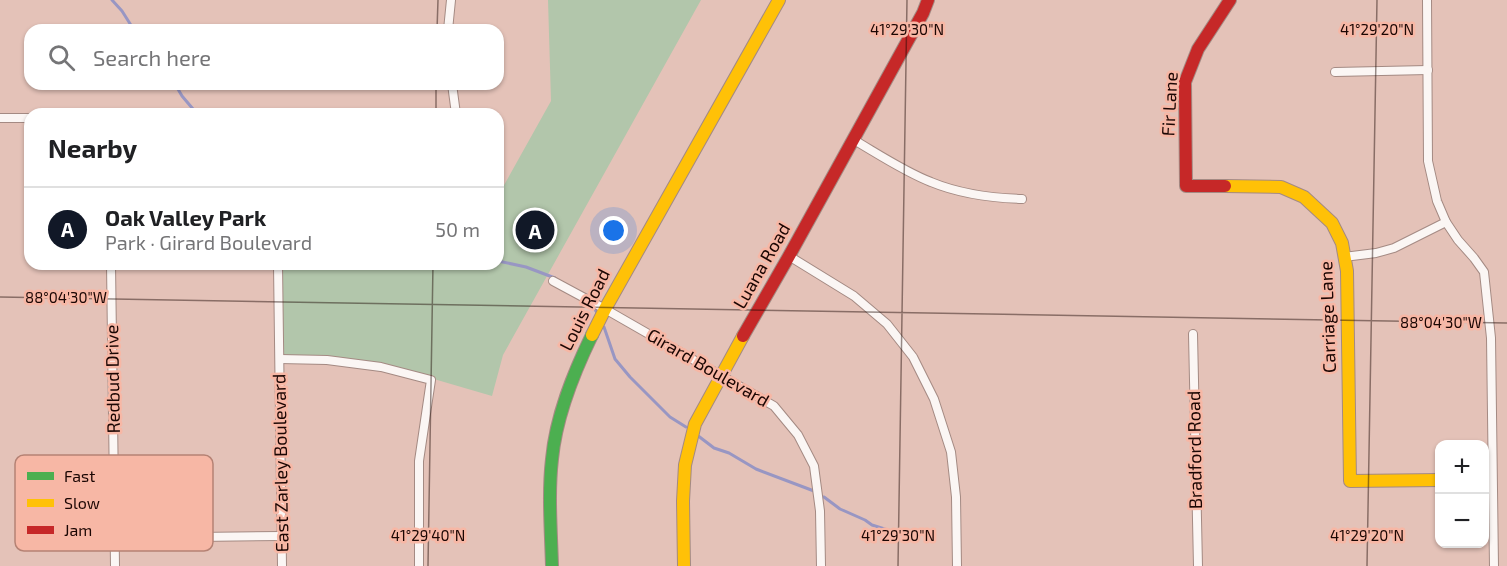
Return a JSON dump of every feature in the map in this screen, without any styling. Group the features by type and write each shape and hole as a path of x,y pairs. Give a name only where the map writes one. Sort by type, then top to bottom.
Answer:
{"street":[{"path":"449,24 452,0"},
{"name":"Louis Road","path":"552,566 551,484 554,443 564,399 579,360 605,309 779,0"},
{"name":"Luana Road","path":"684,566 685,465 695,424 854,140 928,0"},
{"name":"Fir Lane","path":"1186,186 1185,82 1196,51 1230,0"},
{"path":"1427,0 1428,161 1437,201 1446,222 1484,272 1491,338 1489,479 1494,566"},
{"path":"1335,72 1428,70"},
{"path":"453,90 455,108"},
{"path":"0,118 24,118"},
{"path":"854,140 931,182 992,198 1022,199"},
{"name":"Carriage Lane","path":"1186,186 1281,187 1304,196 1332,223 1342,243 1347,271 1350,481 1435,480"},
{"path":"1344,257 1394,248 1446,222"},
{"path":"789,256 854,296 887,324 913,357 934,399 951,452 956,497 957,566"},
{"name":"Redbud Drive","path":"111,270 114,455"},
{"name":"East Zarley Boulevard","path":"278,270 282,566"},
{"name":"Girard Boulevard","path":"553,281 774,406 798,435 814,466 820,511 820,566"},
{"name":"Bradford Road","path":"1193,334 1198,566"},
{"path":"280,359 327,360 371,366 431,380 419,461 419,566"},
{"path":"213,537 282,536"},
{"name":"Redbud Drive","path":"115,566 116,551"}],"green space":[{"path":"548,0 701,0 503,355 492,396 379,363 332,356 283,356 282,270 504,270 504,185 551,101"}],"waterway":[{"path":"112,0 130,24"},
{"path":"178,90 192,108"},
{"path":"504,262 526,267 555,278"},
{"path":"593,307 599,315"},
{"path":"604,327 615,359 670,417 686,427"},
{"path":"697,435 714,448 729,453 756,469 814,491"},
{"path":"820,497 824,497 840,509 872,525 913,538"}],"traffic: fast":[{"path":"552,566 550,485 554,443 566,396 592,335"}],"traffic: slow":[{"path":"592,335 779,0"},
{"path":"1225,186 1281,187 1304,197 1332,223 1342,243 1347,271 1350,481 1435,480"},
{"path":"684,566 685,465 695,424 743,336"}],"traffic: jam":[{"path":"743,336 923,13 928,0"},
{"path":"1225,186 1186,186 1185,82 1198,49 1230,0"}],"place":[{"name":"Oak Valley Park","path":"535,230"}]}
